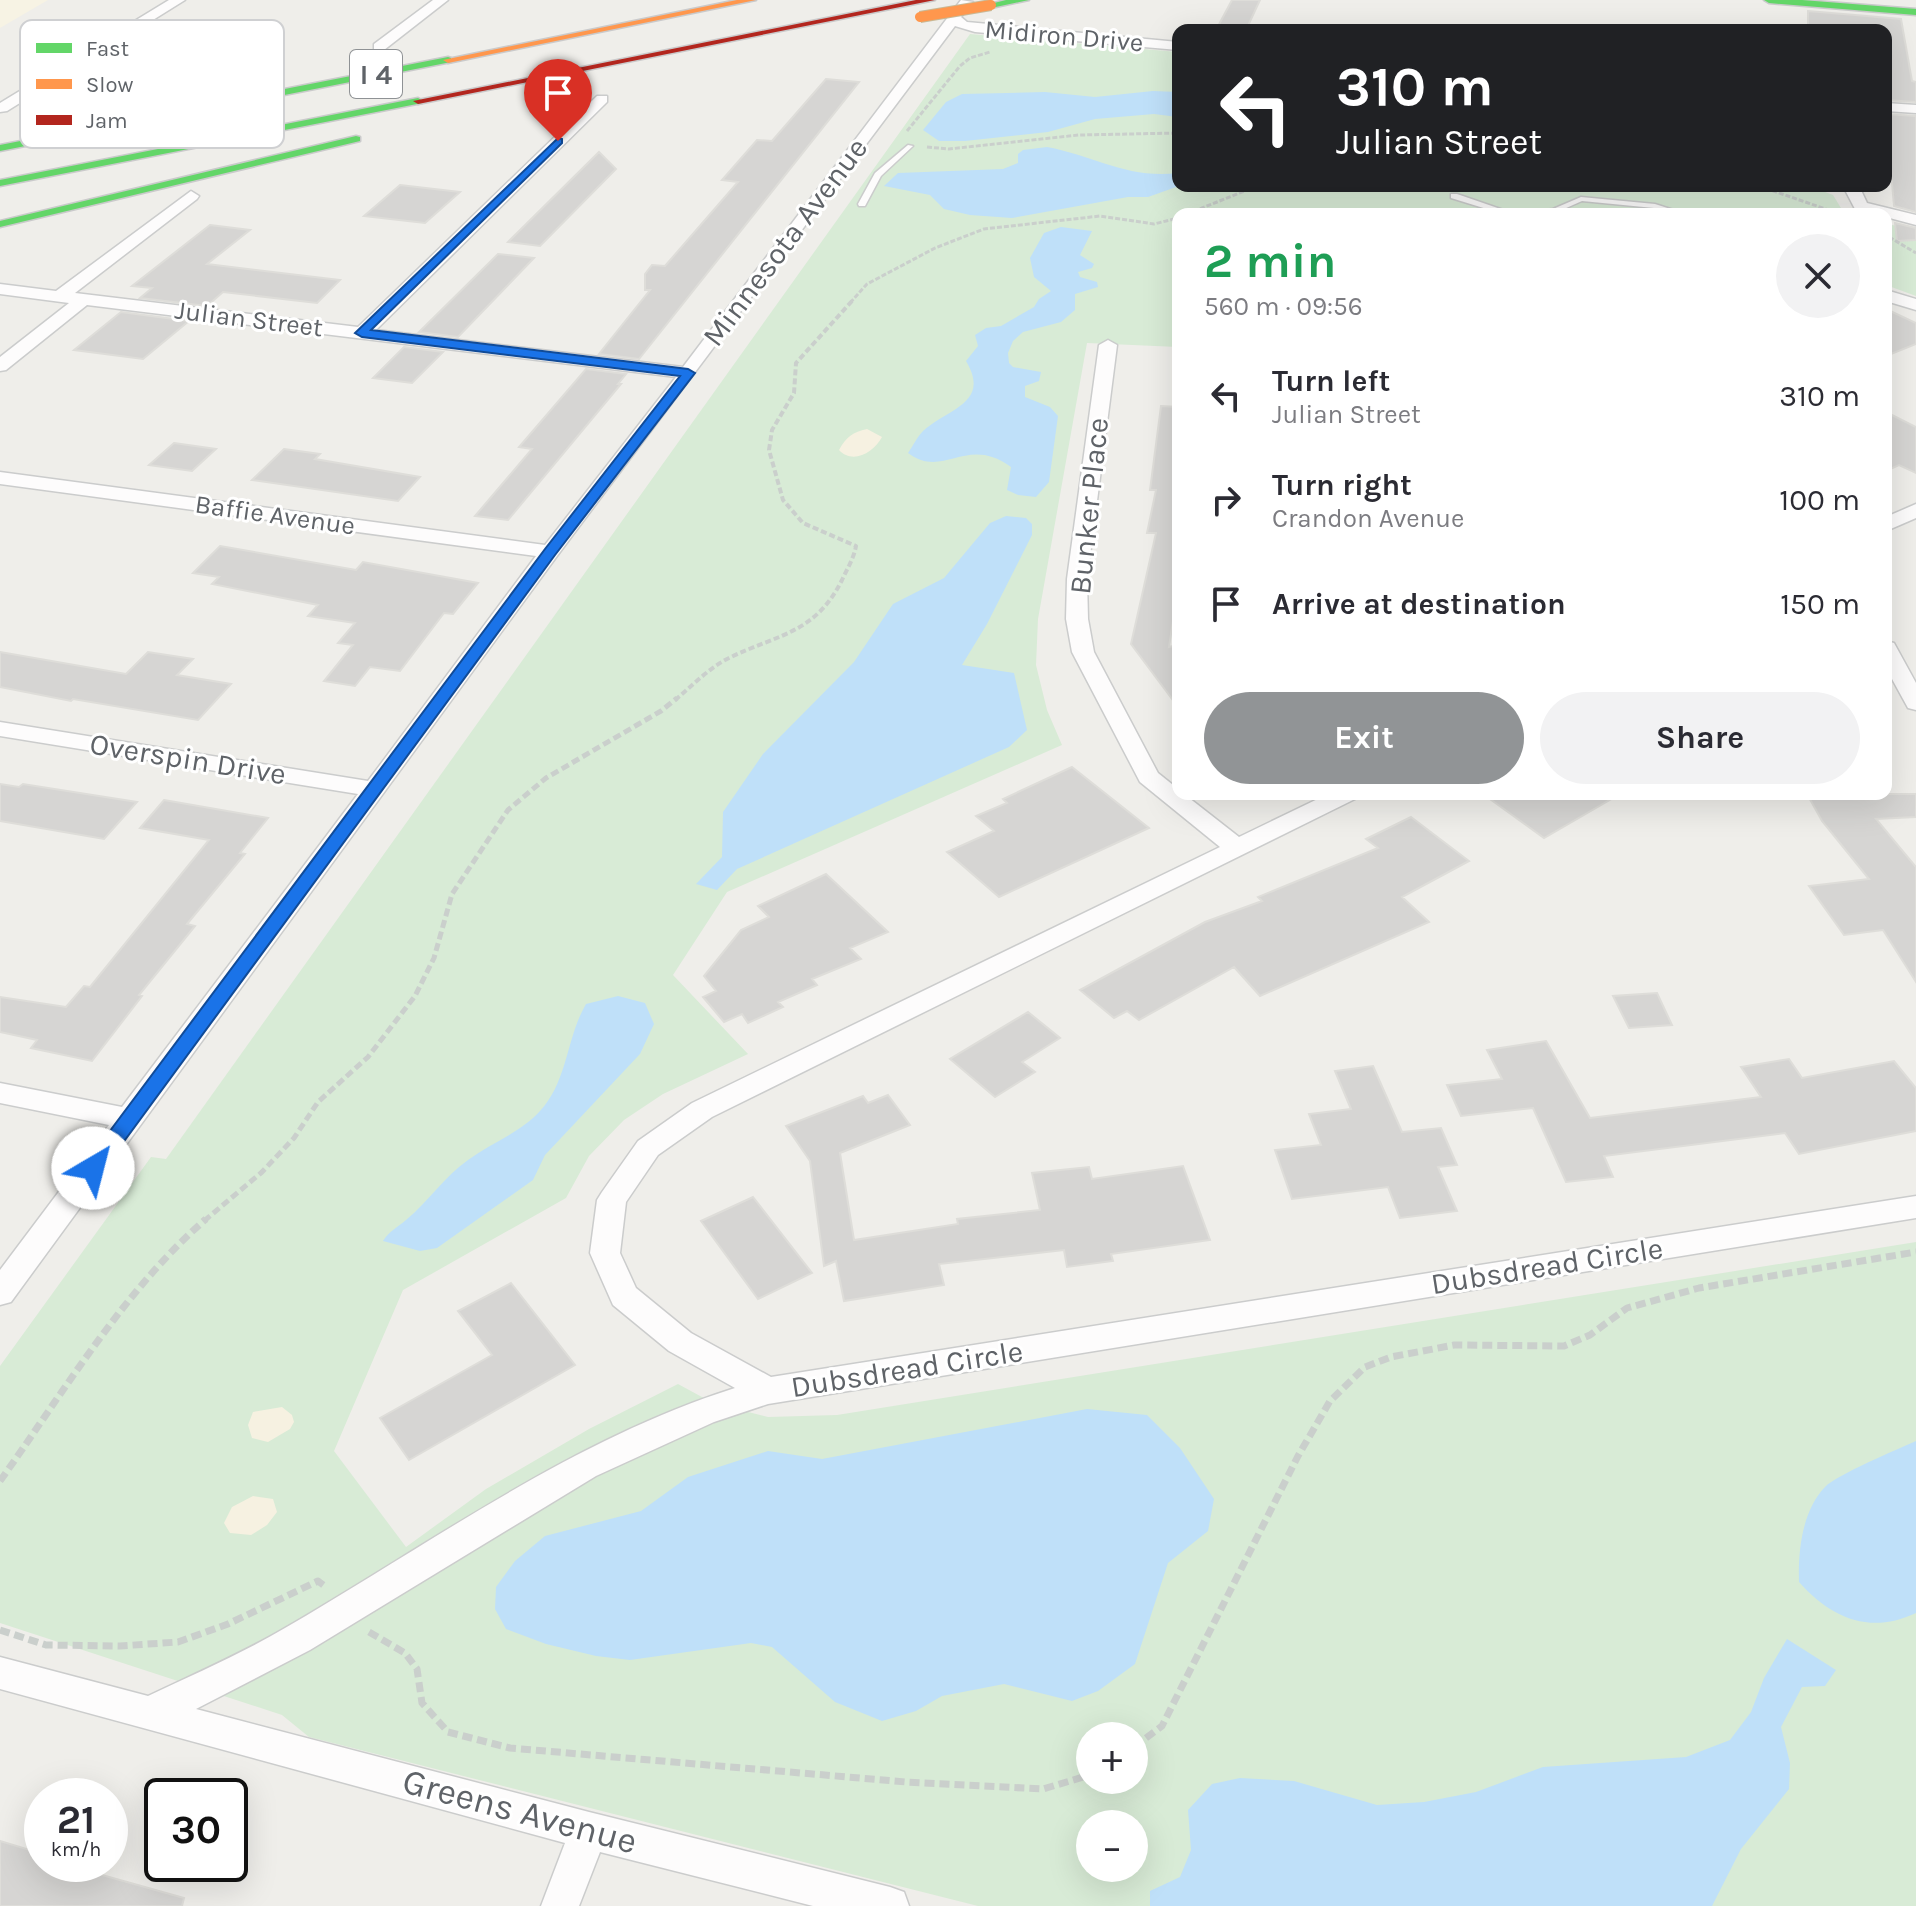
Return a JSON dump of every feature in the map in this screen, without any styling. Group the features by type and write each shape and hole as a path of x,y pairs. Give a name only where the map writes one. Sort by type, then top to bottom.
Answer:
{"main road":[{"path":"284,74 706,0"},
{"name":"I 4","path":"284,92 751,0"},
{"path":"284,112 852,0"},
{"path":"284,127 930,0"},
{"name":"I 4","path":"284,147 920,17 1024,0"},
{"path":"1769,0 1916,12"},
{"path":"0,224 351,141 393,125"},
{"name":"I 4","path":"0,148 20,144"},
{"path":"0,168 101,148"},
{"path":"0,183 178,148"},
{"name":"I 4","path":"0,205 280,148"}],"street":[{"path":"148,20 178,0"},
{"path":"379,47 441,0"},
{"name":"Minnesota Avenue","path":"0,1293 550,552 967,1"},
{"name":"Midiron Drive","path":"953,17 962,25 1172,45"},
{"path":"362,333 602,99"},
{"path":"1892,107 1916,109"},
{"path":"1854,192 1861,206 1869,208"},
{"path":"60,296 191,196"},
{"path":"1892,214 1916,220"},
{"name":"Julian Street","path":"0,289 688,373"},
{"path":"1892,297 1916,305"},
{"path":"0,366 84,299"},
{"name":"Bunker Place","path":"1108,345 1077,579 1077,619 1083,652 1148,777 1172,796"},
{"name":"Baffie Avenue","path":"0,478 550,552"},
{"path":"1892,522 1916,510"},
{"path":"1892,659 1916,703"},
{"name":"Overspin Drive","path":"0,729 375,789"},
{"name":"Bunker Place","path":"1177,800 1237,848"},
{"name":"Dubsdread Circle","path":"1335,800 702,1110 648,1148 612,1200 605,1253 624,1296 680,1342 768,1391 1916,1207"},
{"path":"0,1093 130,1119"},
{"path":"152,1712 296,1641 480,1525 612,1454 716,1405 768,1391"},
{"name":"Greens Avenue","path":"0,1673 589,1831 890,1906"},
{"path":"560,1906 589,1831"}],"lane":[{"path":"862,204 878,175 910,146"},
{"path":"1454,196 1492,208"},
{"path":"1562,208 1581,199 1662,208"}],"path":[{"path":"1003,52 970,58 960,66 913,121 904,137 910,146 949,149 1079,135 1172,133"},
{"path":"1202,208 1242,192"},
{"path":"1777,192 1823,208"},
{"path":"0,1481 138,1289 173,1248 262,1172 294,1138 318,1102 368,1057 415,996 434,958 452,894 508,810 546,778 661,711 726,659 789,635 812,622 835,594 856,546 803,523 783,500 769,450 772,430 794,393 796,363 867,284 935,248 984,229 1100,216 1154,224 1172,220"},
{"path":"1892,239 1916,253"},
{"path":"1148,1736 1162,1726 1298,1456 1330,1401 1365,1367 1391,1357 1454,1345 1564,1346 1590,1335 1627,1308 1699,1288 1916,1252"},
{"path":"0,1630 46,1645 120,1646 178,1642 228,1624 318,1581 370,1633 405,1653 417,1669 422,1703 448,1732 510,1748 890,1781 1043,1789 1076,1779"}],"shaded area":[{"path":"0,0 48,0 0,28"}],"green space":[{"path":"970,34 1172,51 1172,192 1825,192 1833,195 1841,208 1172,208 1172,347 1087,343 1038,619 1036,665 1047,710 1062,745 727,892 673,975 748,1054 663,1094 624,1120 589,1156 566,1198 403,1290 334,1451 406,1547 486,1489 589,1429 678,1384 713,1403 768,1417 837,1415 1916,1242 1916,1906 978,1906 309,1737 282,1715 0,1623 0,1366 151,1157 166,1159"},
{"path":"1892,225 1916,229 1916,296 1892,287"}],"sand":[{"path":"867,429 882,437 869,452 850,456 839,450 850,436"},
{"path":"282,1407 292,1415 294,1422 290,1429 268,1442 252,1438 248,1425 253,1412"},
{"path":"253,1496 273,1499 277,1512 267,1525 251,1535 230,1533 224,1523 232,1507"}],"water":[{"path":"1045,92 1095,97 1172,92 1172,116 1154,114 1095,119 1048,132 965,141 939,141 923,130 946,102 962,94"},
{"path":"1047,147 1127,170 1172,173 1172,188 1148,197 1128,197 1012,218 970,215 944,209 930,195 884,186 898,173 1003,169 1018,163 1018,154 1023,150"},
{"path":"1061,227 1092,231 1080,255 1094,264 1092,268 1078,272 1080,277 1097,282 1098,287 1075,294 1075,310 1061,322 1023,332 1013,341 1008,353 1009,363 1013,367 1041,372 1039,381 1025,386 1025,397 1050,407 1058,416 1049,482 1036,497 1018,495 1007,490 1011,467 995,458 968,455 933,462 908,453 923,431 970,396 972,375 966,361 978,346 975,335 986,328 1001,326 1034,307 1051,291 1034,277 1030,258 1044,233"},
{"path":"1006,516 1026,518 1032,524 1032,535 987,624 962,665 1014,673 1027,730 1009,747 737,869 717,890 696,884 722,857 723,812 763,754 854,662 893,604 944,578 990,523"},
{"path":"618,996 645,1003 654,1024 640,1054 545,1155 533,1180 437,1248 420,1251 383,1241 460,1166 524,1126 540,1111 562,1073 574,1031 586,1004"},
{"path":"1087,1409 1147,1415 1180,1448 1214,1499 1208,1531 1168,1563 1135,1664 1098,1691 1072,1701 1004,1684 942,1696 916,1711 882,1721 835,1702 772,1647 751,1643 630,1660 596,1656 546,1644 506,1629 495,1609 496,1587 515,1561 545,1536 641,1511 688,1477 768,1451 822,1459"},
{"path":"1916,1441 1916,1613 1883,1622 1852,1619 1824,1605 1799,1582 1799,1557 1806,1519 1817,1497 1831,1482"},
{"path":"1787,1639 1836,1670 1825,1686 1802,1687 1781,1727 1790,1763 1789,1789 1741,1849 1712,1906 1150,1906 1150,1891 1180,1877 1191,1850 1188,1810 1212,1784 1240,1778 1294,1781 1377,1805 1424,1802 1476,1792 1543,1767 1686,1757 1730,1740 1751,1712 1764,1678"}],"building":[{"path":"1232,0 1260,0 1249,24 1219,24"},
{"path":"1808,11 1901,19 1912,81 1916,82 1916,102 1892,100 1892,24 1808,24"},
{"path":"826,79 859,82 639,359 599,354 650,290 645,290 645,274 652,265 665,266 738,182 722,180 757,140 772,141"},
{"path":"1892,114 1916,116 1916,212 1894,206"},
{"path":"599,152 616,169 540,246 508,242"},
{"path":"400,185 460,192 425,223 364,216"},
{"path":"1895,223 1916,228 1916,240 1897,241"},
{"path":"210,225 250,230 207,264 340,280 317,303 223,292 207,306 140,298 152,288 132,286"},
{"path":"498,254 534,258 458,337 419,332"},
{"path":"121,312 189,321 143,359 74,350"},
{"path":"1892,312 1916,323 1916,344 1892,354"},
{"path":"404,347 443,352 412,383 373,378"},
{"path":"586,369 626,374 508,520 475,516 532,449 519,447"},
{"path":"1161,406 1172,407 1172,628 1169,647 1172,646 1172,699 1131,644 1156,533 1147,533 1156,490 1150,490"},
{"path":"1892,415 1916,427 1916,473 1899,465 1892,468"},
{"path":"174,443 216,449 192,471 149,465"},
{"path":"284,449 320,454 315,459 420,477 398,501 252,480"},
{"path":"220,546 356,570 363,562 478,583 453,614 444,613 400,671 370,667 355,686 324,681 353,645 338,643 355,623 308,616 318,605 212,584 219,577 193,573"},
{"path":"0,652 126,674 148,652 193,659 177,675 231,684 198,720 0,687"},
{"path":"1072,767 1149,828 999,897 947,852 994,831 976,816 1007,803 1003,799"},
{"path":"0,784 19,787 23,784 137,802 104,839 0,821"},
{"path":"1892,794 1916,794 1916,817 1876,819 1916,867 1916,982 1883,930 1844,935 1809,886 1869,879 1822,821 1810,800 1892,800"},
{"path":"164,800 268,818 240,853 245,854 187,924 195,926 139,995 142,996 92,1061 31,1048 37,1040 0,1032 0,997 66,1007 84,986 90,987 209,840 140,828"},
{"path":"1491,800 1610,800 1544,838"},
{"path":"1411,817 1469,861 1402,897 1429,922 1260,996 1234,967 1139,1020 1127,1011 1114,1018 1080,990 1205,922 1262,901 1258,897 1378,848 1366,839"},
{"path":"826,874 888,932 850,948 861,959 812,979 817,985 778,1002 783,1007 748,1023 742,1014 724,1022 703,997 716,991 704,976 741,930 769,917 758,906"},
{"path":"1657,993 1672,1025 1629,1028 1613,996"},
{"path":"1028,1012 1060,1038 1022,1062 1035,1072 995,1097 950,1059"},
{"path":"1546,1041 1590,1118 1761,1097 1741,1067 1789,1059 1802,1078 1894,1061 1916,1088 1916,1131 1799,1154 1785,1133 1604,1156 1613,1177 1566,1182 1533,1108 1461,1116 1447,1085 1502,1079 1487,1050"},
{"path":"1373,1066 1402,1132 1441,1128 1457,1165 1438,1167 1457,1211 1400,1218 1388,1187 1292,1199 1275,1150 1321,1145 1309,1114 1351,1109 1335,1071"},
{"path":"888,1095 910,1125 840,1153 854,1240 958,1224 957,1219 1040,1210 1032,1173 1089,1167 1092,1179 1183,1166 1210,1240 1111,1254 1113,1261 1067,1267 1064,1250 939,1264 944,1285 844,1301 836,1261 824,1266 810,1161 786,1126 863,1096 868,1103"},
{"path":"753,1197 812,1273 758,1299 701,1221"},
{"path":"511,1283 575,1365 409,1460 380,1418 492,1355 458,1311"},
{"path":"0,1841 24,1848 24,1882 127,1882 184,1898 182,1906 0,1906"}],"traffic: fast":[{"path":"991,5 1024,0"},
{"path":"1769,0 1916,12"},
{"path":"284,92 448,60"},
{"path":"284,127 418,101"},
{"path":"0,224 356,139"},
{"path":"0,148 20,144"},
{"path":"0,183 178,148"}],"traffic: slow":[{"path":"448,60 751,0"},
{"path":"920,17 991,5"}],"traffic: jam":[{"path":"418,101 930,0"}],"route":[{"path":"93,1168 550,552 688,373 362,333 558,141"}]}
